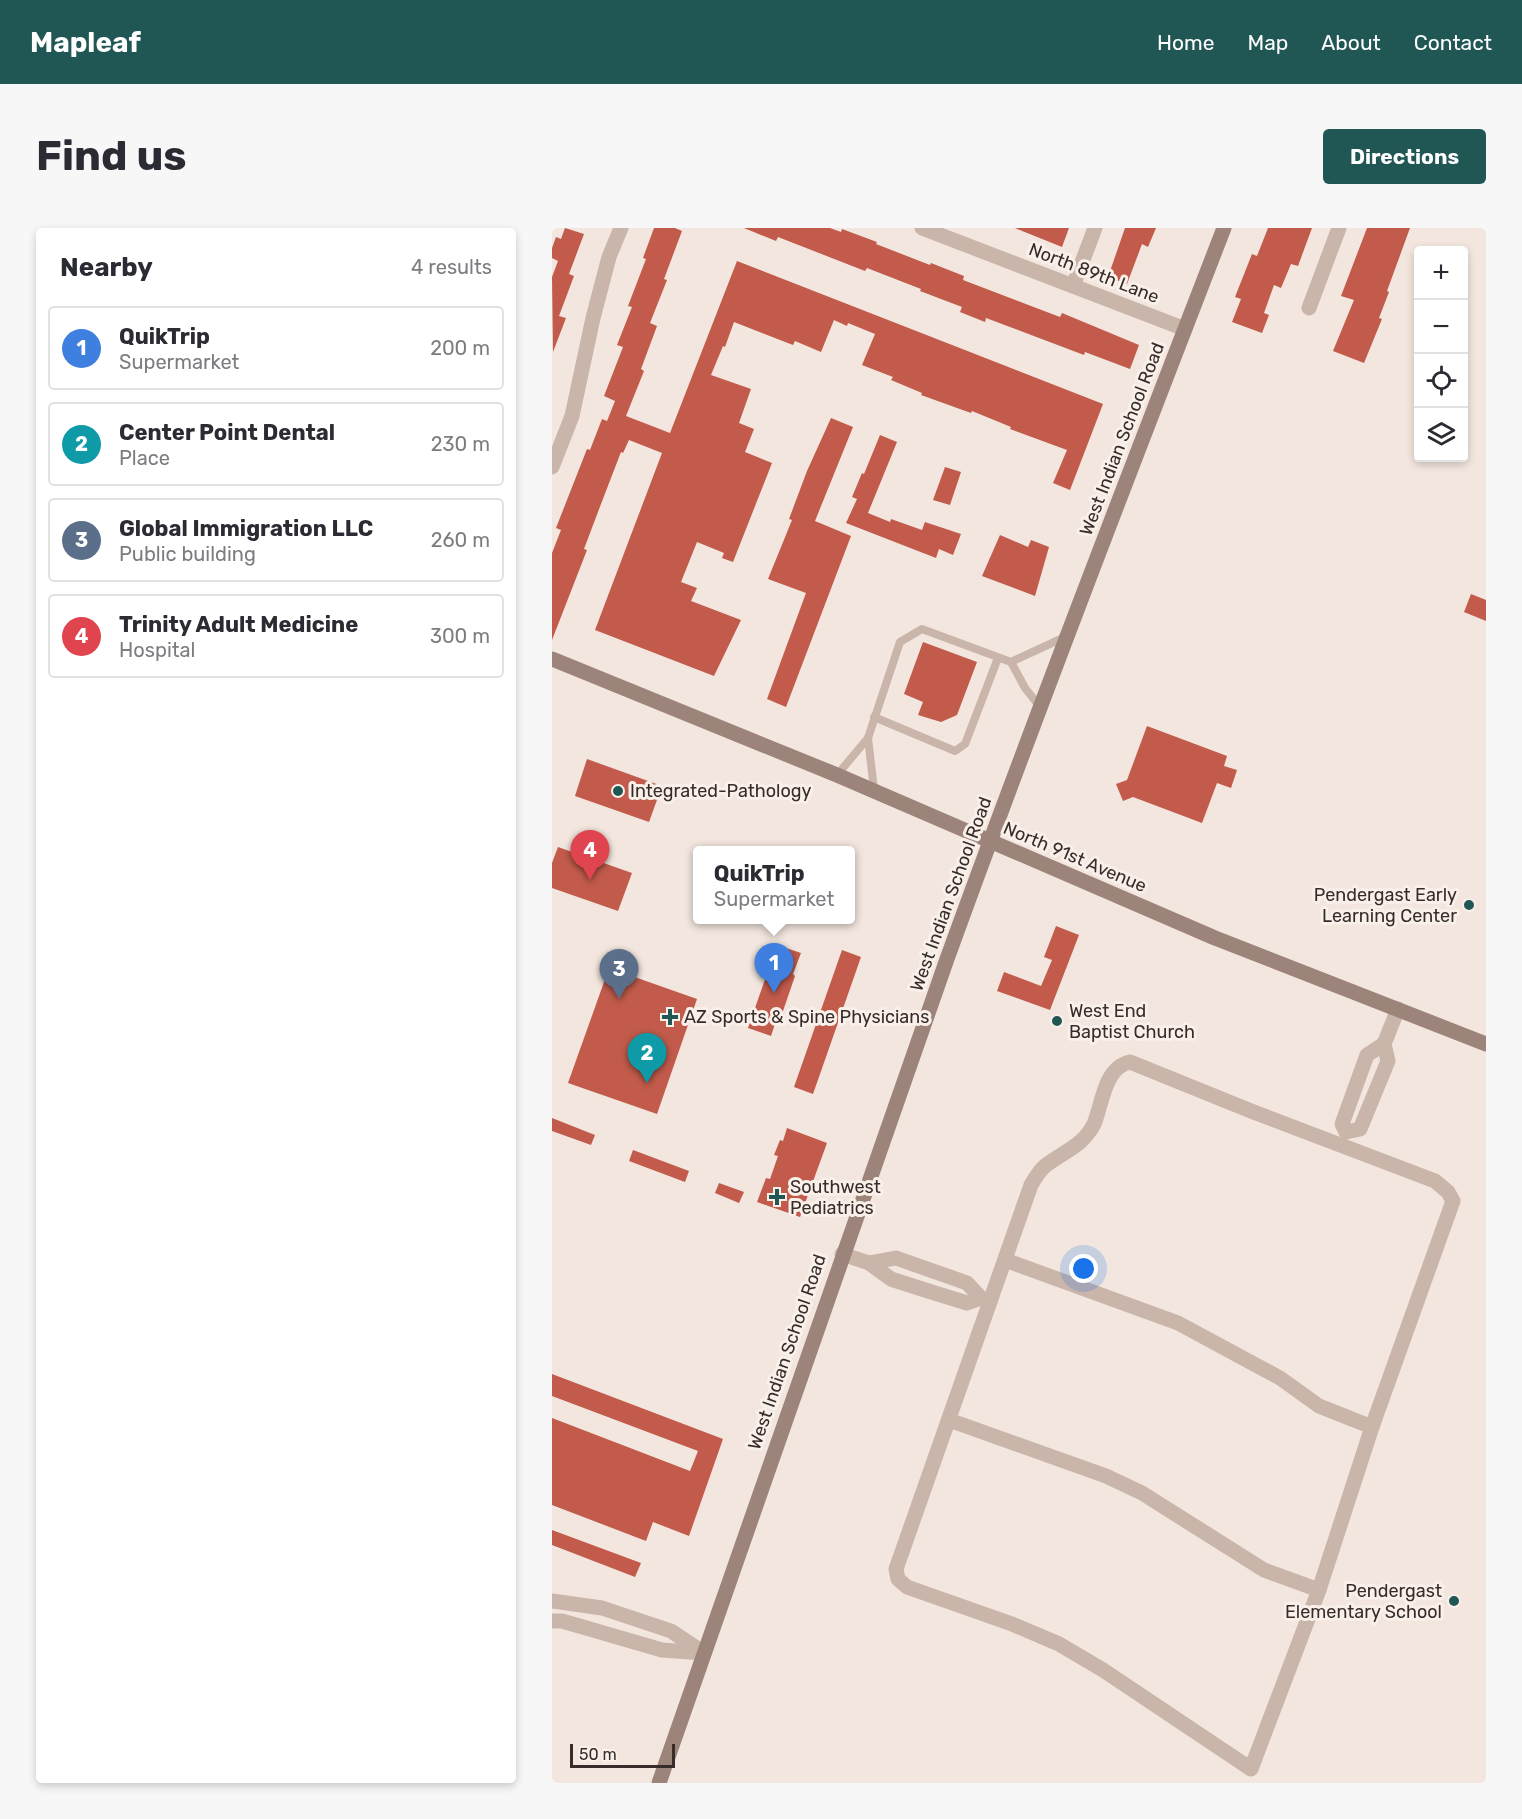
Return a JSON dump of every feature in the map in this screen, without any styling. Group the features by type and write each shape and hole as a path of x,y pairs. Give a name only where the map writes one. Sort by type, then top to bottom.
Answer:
{"main road":[{"name":"West Indian School Road","path":"658,1783 842,1254 991,842 1066,636 1224,228"},
{"name":"North 91st Avenue","path":"552,659 837,775 1215,938 1486,1044"}],"street":[{"path":"552,467 572,416 593,318 609,257 621,228"},
{"name":"North 89th Lane","path":"922,228 1185,329"},
{"path":"1073,286 1095,228"},
{"path":"1309,308 1339,228"},
{"path":"1343,1139 1360,1129 1388,1061 1384,1044 1398,1009"},
{"path":"1343,1139 1341,1124 1367,1055 1384,1044"},
{"path":"1130,1062 1343,1139 1435,1181 1448,1192 1453,1201 1372,1427 1319,1590 1251,1769 1103,1670 1059,1644 1012,1624 907,1587 898,1579 896,1569 949,1420 986,1299 1005,1260 1030,1185 1042,1168 1082,1143 1093,1125 1111,1076 1120,1065 1130,1062"},
{"path":"842,1254 869,1263 891,1279 925,1290 967,1303 986,1299"},
{"path":"869,1263 896,1258 967,1283 986,1299"},
{"path":"1005,1260 1178,1323 1280,1378 1319,1406 1372,1427"},
{"path":"925,1290 930,1270"},
{"path":"949,1420 1106,1476 1142,1493 1264,1570 1319,1590"},
{"path":"552,1601 602,1608 671,1630 704,1653"},
{"path":"552,1621 581,1626 662,1650 704,1653"}],"lane":[{"path":"875,792 868,738 900,642 922,629 1011,662 1066,636"},
{"path":"874,717 955,751 965,744 998,658"},
{"path":"1011,662 1025,688 1041,708"},
{"path":"837,775 868,738"}],"building":[{"path":"565,228 584,234 569,274 574,276 559,316 566,318 553,352 552,277 558,261 552,258 552,248 556,237 561,239"},
{"path":"654,228 675,228 682,231 664,279 667,280 650,323 657,326 641,369 644,371 626,416 670,433 737,261 1103,404 1070,490 1053,483 1067,450 1010,429 1011,427 972,411 971,413 921,395 922,393 891,380 893,377 862,365 875,334 834,320 821,352 795,341 793,345 734,322 711,375 751,389 739,423 754,429 745,452 772,463 733,562 722,558 724,553 697,542 681,582 697,588 691,601 741,620 714,676 595,630 662,453 629,440 623,453 621,452 584,549 587,550 552,640 552,553 561,530 556,528 587,449 590,450 602,419 607,421 615,401 604,396 623,347 617,345 632,307 628,306 646,259 643,258"},
{"path":"744,228 830,228 841,232 842,229 930,265 931,263 964,276 963,280 1060,317 1062,313 1139,345 1130,369 1085,352 1084,355 986,318 985,322 960,312 962,307 920,291 921,289 867,268 865,271 778,237 776,241"},
{"path":"1015,228 1069,228 1062,247"},
{"path":"1125,228 1156,228 1148,247 1142,244 1127,284 1108,277"},
{"path":"1268,228 1312,228 1298,266 1291,264 1281,288 1274,285 1264,313 1269,315 1262,333 1232,322 1241,299 1235,297 1252,254 1257,256"},
{"path":"1367,228 1410,228 1387,291 1389,292 1379,318 1382,319 1364,363 1333,351 1354,300 1341,296"},
{"path":"831,418 853,427 815,521 851,536 786,707 767,699 806,593 768,579 792,520 789,519 807,471"},
{"path":"880,435 897,442 868,513 890,522 891,519 922,530 925,522 961,534 953,555 939,549 936,558 846,523 857,499 852,497"},
{"path":"945,467 961,472 950,505 933,500"},
{"path":"1000,535 1028,547 1031,540 1049,547 1035,596 982,576"},
{"path":"1471,594 1486,600 1486,621 1464,612"},
{"path":"923,642 977,662 957,715 941,722 918,715 923,702 904,694"},
{"path":"1147,726 1227,756 1224,766 1237,770 1231,788 1217,783 1202,823 1133,797 1123,801 1116,784 1127,780"},
{"name":"Integrated-Pathology","path":"587,759 662,786 649,822 575,796"},
{"path":"558,847 632,873 618,911 552,888 552,863"},
{"path":"1056,926 1079,935 1050,1010 997,991 1004,972 1041,986 1052,960 1044,957"},
{"path":"777,945 801,953 783,1011 779,1012 771,1036 748,1028"},
{"path":"842,950 861,957 813,1094 794,1087"},
{"path":"609,968 697,999 657,1114 568,1083"},
{"path":"552,1118 595,1135 591,1145 552,1131"},
{"path":"787,1128 827,1143 800,1217 757,1202 766,1178 770,1179 778,1156 774,1155 780,1140 783,1141"},
{"path":"633,1150 689,1171 685,1182 629,1161"},
{"path":"719,1183 744,1192 739,1203 715,1193"},
{"path":"552,1374 723,1439 689,1536 653,1522 646,1541 552,1505 552,1418 690,1471 698,1451 552,1396"},
{"path":"552,1530 641,1563 635,1577 552,1545"}],"place":[{"name":"Integrated-Pathology","path":"618,791"},
{"name":"Trinity Adult Medicine","path":"590,880"},
{"name":"Pendergast Early Learning Center","path":"1469,905"},
{"name":"QuikTrip","path":"774,993"},
{"name":"Global Immigration LLC","path":"619,999"},
{"name":"AZ Sports & Spine Physicians","path":"670,1017"},
{"name":"West End Baptist Church","path":"1057,1021"},
{"name":"Center Point Dental","path":"647,1083"},
{"name":"Southwest Pediatrics","path":"777,1197"},
{"name":"Pendergast Elementary School","path":"1454,1601"}]}
